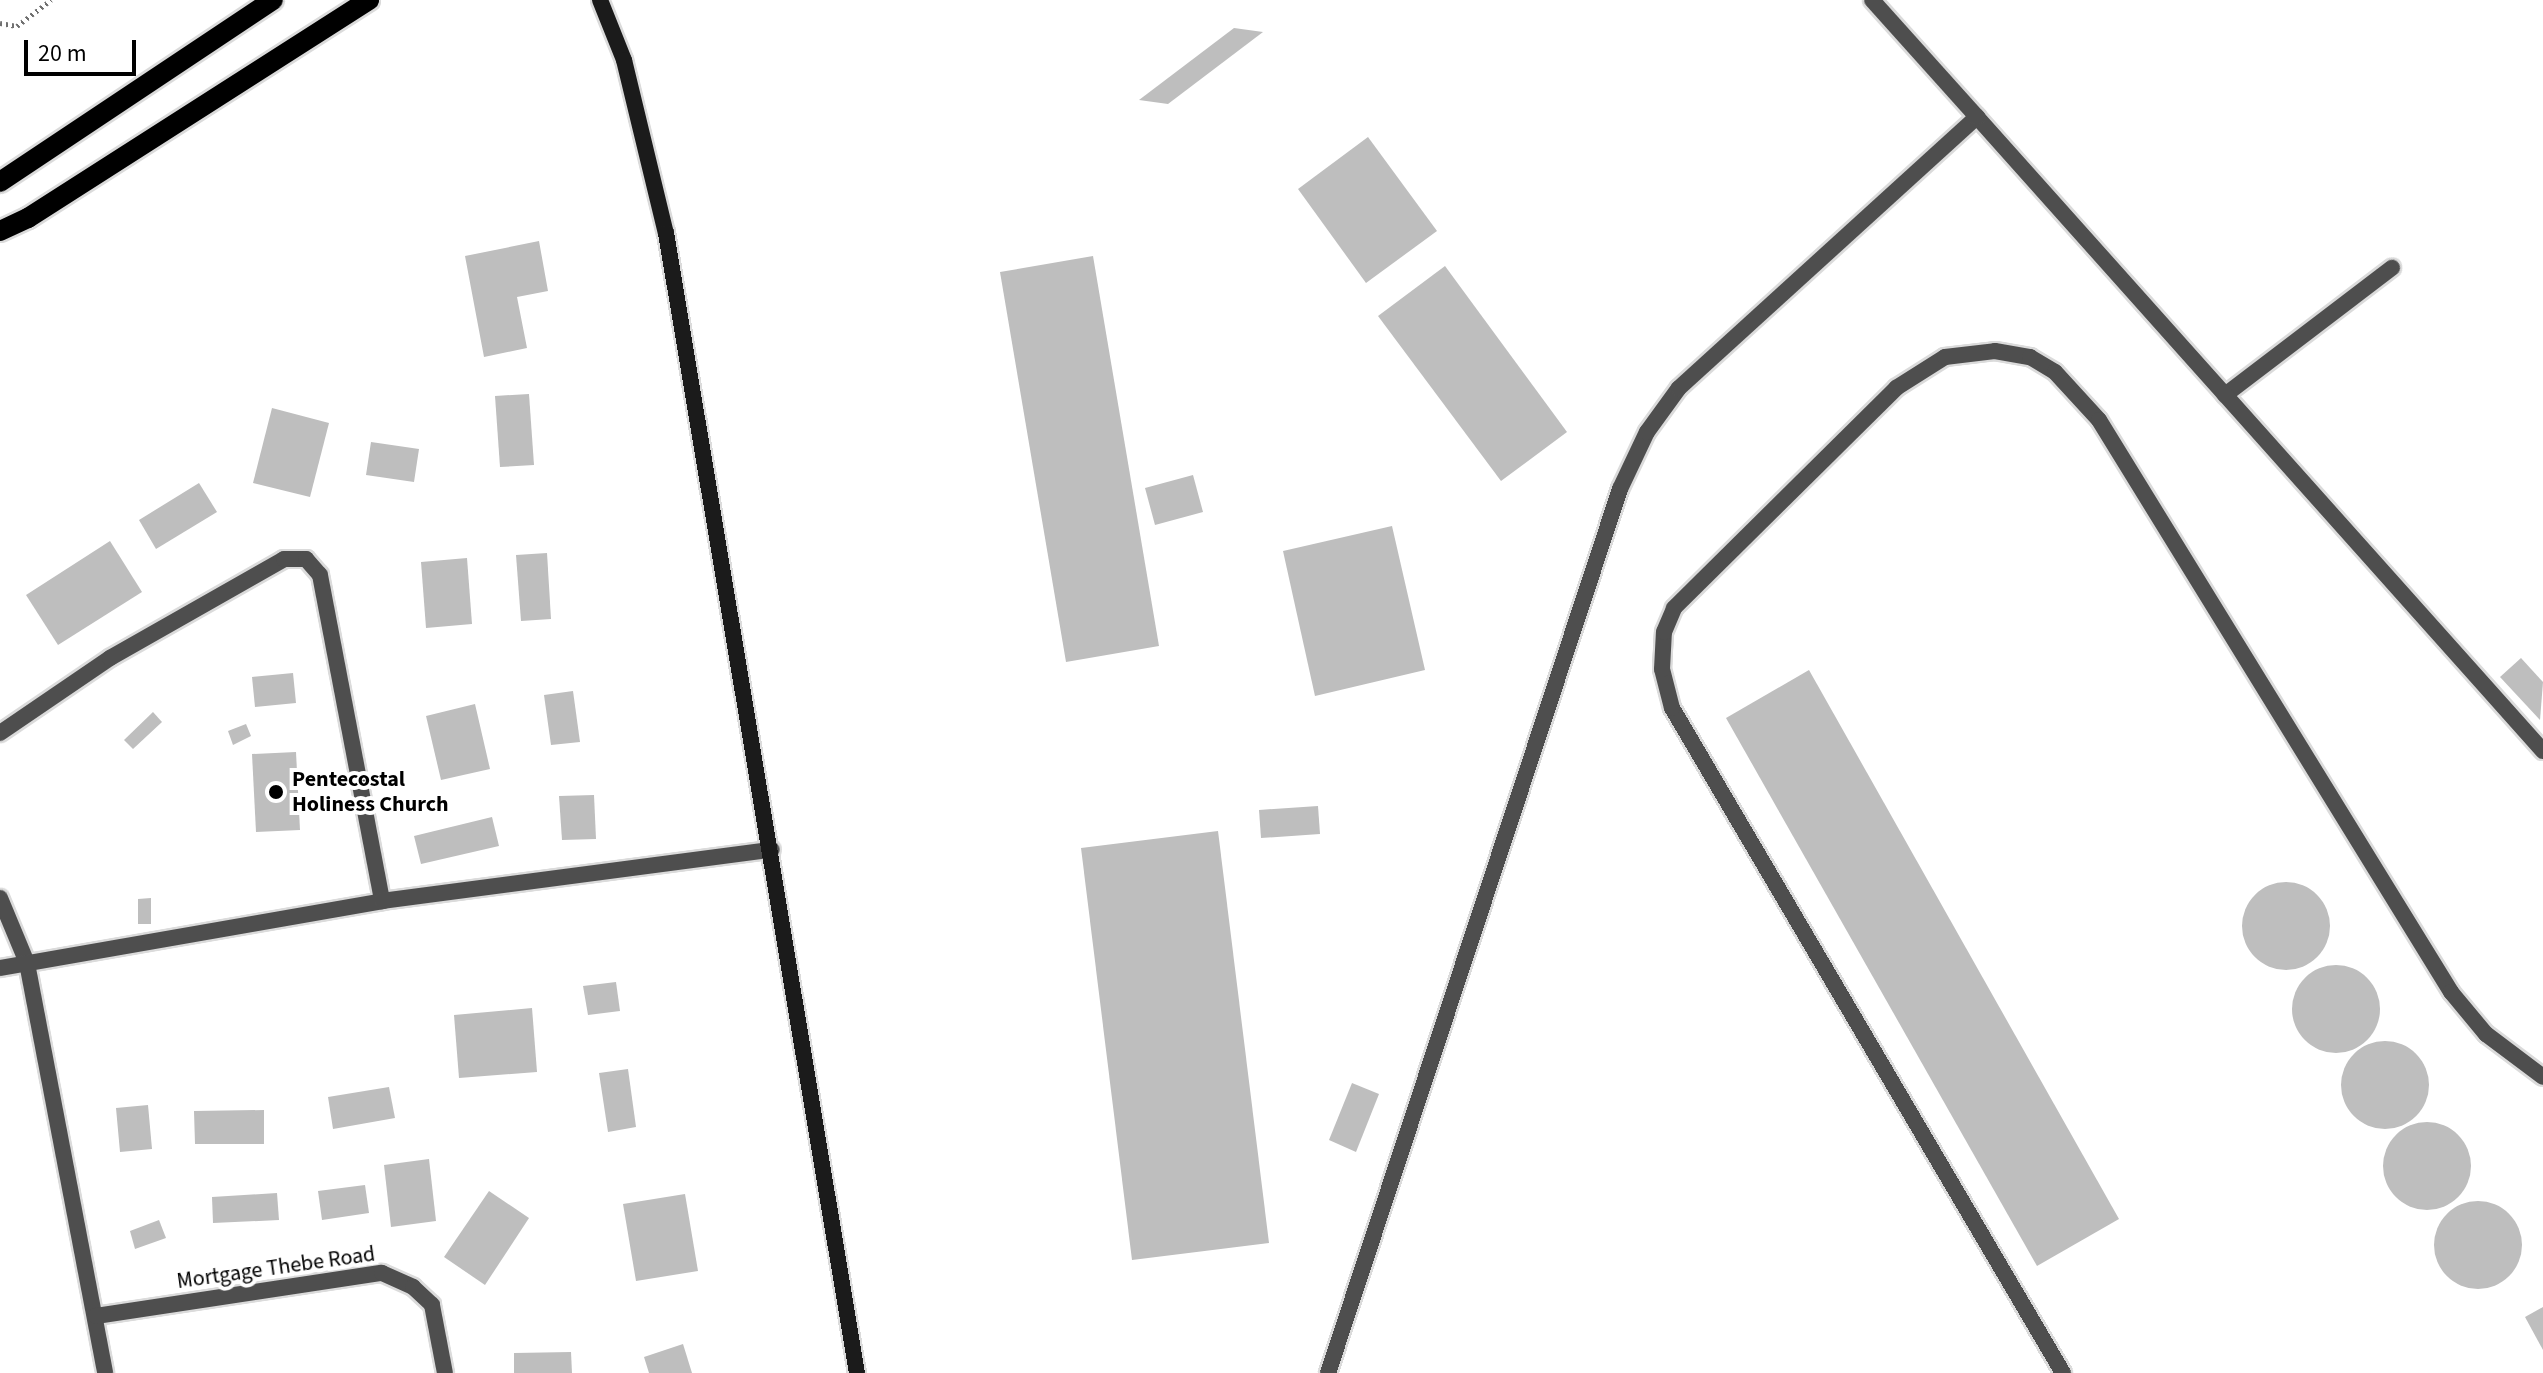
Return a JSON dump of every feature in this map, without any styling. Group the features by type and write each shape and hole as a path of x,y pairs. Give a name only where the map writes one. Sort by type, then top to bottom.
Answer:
{"main road":[{"path":"0,182 273,0"},
{"path":"0,231 28,218 369,0"}],"street":[{"path":"600,0 628,74 666,233 772,850 857,1373"},
{"path":"1872,0 2543,751"},
{"path":"1328,1373 1620,489 1647,432 1679,388 1977,117"},
{"path":"2225,395 2392,268"},
{"path":"2063,1373 1672,708 1662,669 1664,632 1674,608 1896,388 1945,357 1995,351 2030,357 2055,372 2099,420 2451,992 2486,1034 2543,1077"},
{"path":"0,733 110,658 284,559 306,559 320,575 382,901"},
{"path":"0,968 382,901 772,850"},
{"path":"0,898 27,963 105,1373"},
{"name":"Mortgage Thebe Road","path":"96,1316 382,1273 413,1287 432,1305 445,1373"}],"path":[{"path":"0,23 17,26 51,0"}],"building":[{"path":"1234,28 1263,32 1168,104 1139,100"},
{"path":"1368,137 1437,231 1366,283 1298,189"},
{"path":"539,241 548,291 517,297 527,348 484,357 465,256"},
{"path":"1093,256 1159,646 1066,662 1000,272"},
{"path":"1445,266 1567,432 1501,481 1378,316"},
{"path":"529,394 534,465 500,467 495,396"},
{"path":"272,408 329,423 310,497 253,483"},
{"path":"371,442 419,449 414,482 366,475"},
{"path":"1193,475 1203,512 1155,525 1145,488"},
{"path":"199,483 217,512 156,549 139,520"},
{"path":"1392,526 1425,670 1315,696 1283,551"},
{"path":"110,541 142,592 58,645 26,595"},
{"path":"547,553 551,619 521,621 516,555"},
{"path":"467,558 472,624 426,628 421,562"},
{"path":"2521,658 2543,682 2540,720 2500,677"},
{"path":"1809,670 2119,1219 2037,1266 1726,718"},
{"path":"293,673 296,703 255,707 252,677"},
{"path":"573,691 580,742 551,745 544,695"},
{"path":"475,704 490,769 441,780 426,716"},
{"path":"153,712 162,722 133,749 124,740"},
{"path":"246,724 251,736 233,745 228,731"},
{"name":"Pentecostal Holiness Church","path":"296,752 300,830 256,832 252,754"},
{"path":"594,795 596,839 562,840 559,796"},
{"path":"1318,806 1320,834 1261,838 1259,810"},
{"path":"492,817 499,846 421,864 414,836"},
{"path":"1218,831 1269,1243 1132,1260 1081,848"},
{"path":"2277,882 2295,882 2311,889 2323,901 2330,917 2330,935 2323,951 2311,963 2295,970 2277,970 2261,963 2249,951 2242,935 2242,917 2249,901 2261,889"},
{"path":"151,898 151,924 138,924 138,899"},
{"path":"2327,965 2345,965 2361,972 2373,984 2380,1000 2380,1018 2373,1034 2361,1046 2345,1053 2327,1053 2311,1046 2299,1034 2292,1018 2292,1000 2299,984 2311,972"},
{"path":"616,982 620,1011 588,1015 583,986"},
{"path":"532,1008 537,1072 459,1078 454,1015"},
{"path":"2376,1041 2394,1041 2410,1048 2422,1060 2429,1076 2429,1094 2422,1110 2410,1122 2394,1129 2376,1129 2360,1122 2348,1110 2341,1094 2341,1076 2348,1060 2360,1048"},
{"path":"628,1069 636,1127 608,1132 599,1073"},
{"path":"1352,1083 1379,1094 1356,1152 1329,1140"},
{"path":"389,1087 395,1118 333,1129 328,1097"},
{"path":"148,1105 152,1149 120,1152 116,1108"},
{"path":"264,1110 264,1144 195,1144 194,1111"},
{"path":"2418,1122 2436,1122 2452,1129 2464,1141 2471,1157 2471,1175 2464,1191 2452,1203 2436,1210 2418,1210 2402,1203 2390,1191 2383,1175 2383,1157 2390,1141 2402,1129"},
{"path":"429,1159 436,1221 391,1227 384,1165"},
{"path":"365,1185 369,1213 322,1220 318,1191"},
{"path":"489,1191 529,1218 485,1285 444,1257"},
{"path":"277,1193 279,1220 213,1223 212,1197"},
{"path":"685,1194 698,1271 636,1281 623,1204"},
{"path":"2478,1201 2503,1208 2515,1220 2522,1245 2515,1270 2503,1282 2478,1289 2453,1282 2441,1270 2434,1245 2441,1220 2453,1208"},
{"path":"159,1220 166,1238 135,1249 130,1231"},
{"path":"2543,1307 2543,1350 2525,1317"},
{"path":"683,1344 692,1373 649,1373 644,1357"},
{"path":"571,1352 572,1373 514,1373 514,1353"}],"place":[{"name":"Pentecostal Holiness Church","path":"276,792"}]}
